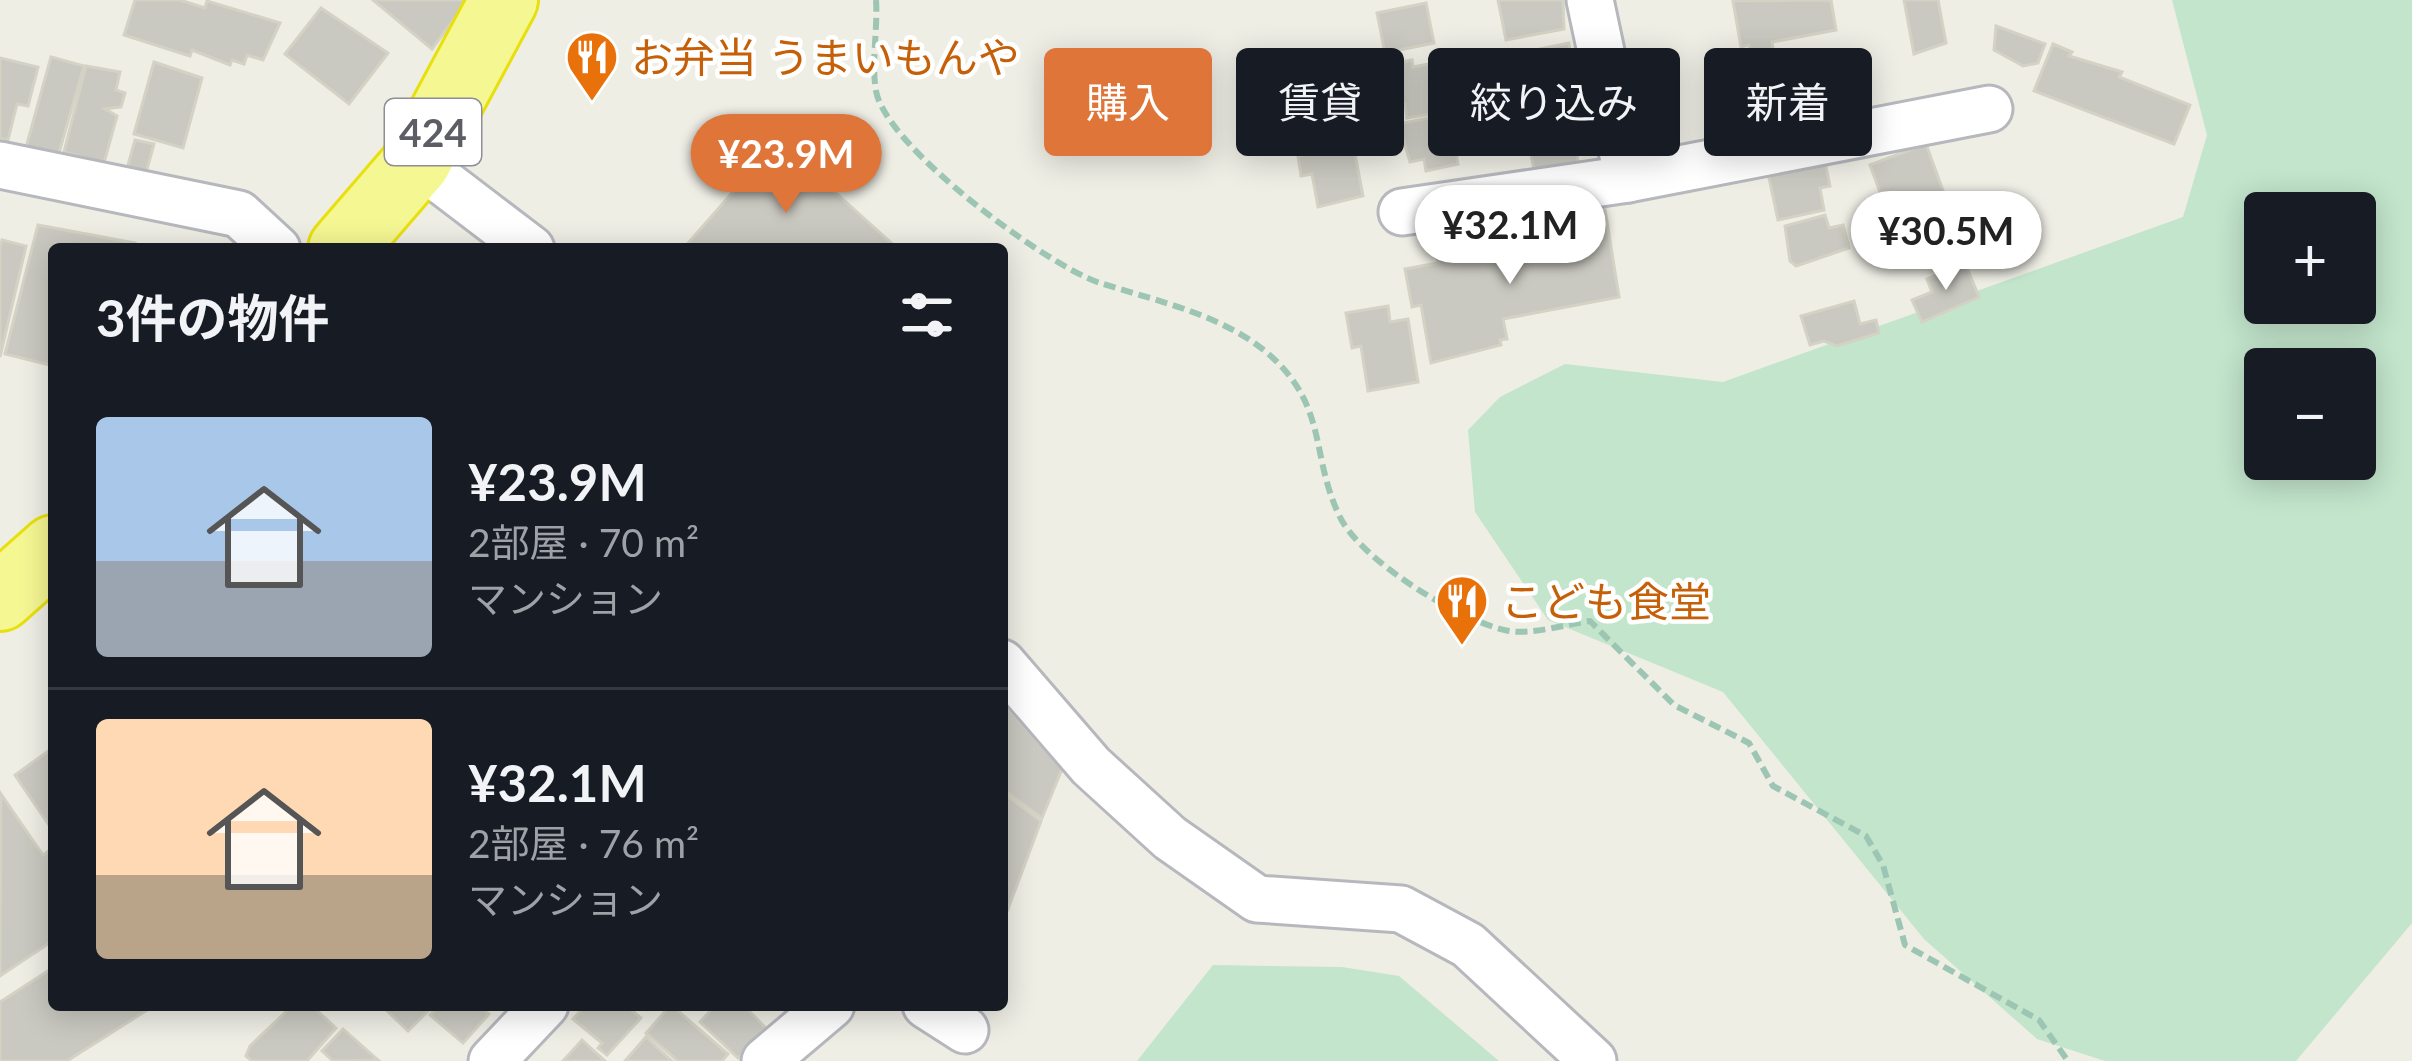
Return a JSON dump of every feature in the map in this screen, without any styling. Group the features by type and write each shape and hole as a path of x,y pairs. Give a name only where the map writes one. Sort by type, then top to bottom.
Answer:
{"highway":[{"name":"424","path":"347,243 417,162 504,0"},
{"path":"0,597 48,554"}],"street":[{"path":"1590,0 1628,179"},
{"path":"1402,212 1628,179 1989,109"},
{"path":"417,162 523,243"},
{"path":"0,165 239,214 270,243"},
{"path":"1008,670 1091,766 1170,838 1257,899 1401,909 1468,945 1593,1061"},
{"path":"492,1061 539,1011"},
{"path":"766,1061 824,1011"},
{"path":"935,1011 965,1030"}],"path":[{"path":"876,0 876,93 893,130 1010,233 1096,282 1172,300 1272,356 1312,404 1339,516 1365,553 1419,591 1510,632 1590,621 1674,705 1748,743 1774,786 1867,836 1883,865 1905,945 2039,1020 2068,1061"}],"green space":[{"path":"2172,0 2412,0 2412,923 2296,1061 2105,1061 2037,1039 1924,939 1723,692 1548,620 1475,512 1468,430 1500,397 1565,364 1723,382 2183,217 2207,135"},
{"path":"1213,965 1342,967 1399,976 1499,1061 1137,1061"}],"building":[{"path":"135,0 180,0 205,8 207,1 280,23 263,60 247,55 244,64 232,60 230,65 192,50 190,56 124,35"},
{"path":"373,0 468,0 432,49"},
{"path":"1498,0 1563,0 1564,29 1506,40"},
{"path":"1831,0 1836,30 1772,42 1773,48 1741,47 1733,1"},
{"path":"1904,0 1938,0 1946,43 1914,54"},
{"path":"1426,3 1434,43 1384,48 1377,13"},
{"path":"321,8 388,53 349,104 285,54"},
{"path":"1996,26 2045,44 2038,63 2023,66 1994,50"},
{"path":"2053,44 2072,52 2069,56 2122,72 2119,77 2190,105 2174,144 2034,91"},
{"path":"51,57 84,66 54,170 25,151"},
{"path":"0,58 38,67 28,106 17,104 8,140 0,138"},
{"path":"1412,60 1413,67 1428,64 1428,114 1407,118 1404,61"},
{"path":"154,62 202,78 183,148 134,134"},
{"path":"86,66 120,72 116,90 125,93 121,107 105,109 117,116 104,163 64,152"},
{"path":"1428,118 1428,156 1457,156 1458,164 1426,171 1424,159 1410,162 1404,123"},
{"path":"135,140 154,144 142,187 123,183"},
{"path":"1926,144 1949,207 1893,228 1870,165"},
{"path":"766,154 794,179 806,166 891,243 688,243"},
{"path":"1298,156 1355,156 1363,196 1318,207 1312,174 1301,176"},
{"path":"1531,156 1577,156 1578,165 1535,174"},
{"path":"1825,162 1830,186 1820,188 1824,210 1778,220 1768,173"},
{"path":"1605,209 1619,297 1503,319 1507,339 1500,340 1501,345 1431,363 1421,305 1412,307 1405,269 1467,251 1468,257 1582,234 1579,213"},
{"path":"1825,215 1829,228 1843,225 1849,248 1796,266 1790,261 1785,226"},
{"path":"1952,218 1966,258 1934,270 1925,246 1916,249 1910,233"},
{"path":"38,225 135,243 48,243 48,365 5,354"},
{"path":"2,240 26,246 0,357 0,248"},
{"path":"1965,263 1979,297 1922,322 1912,300 1932,292 1927,279"},
{"path":"1854,301 1860,324 1876,320 1879,333 1837,346 1824,341 1810,345 1801,316"},
{"path":"1388,306 1390,322 1408,319 1418,382 1368,391 1361,346 1352,348 1346,313"},
{"path":"1008,708 1062,769 1042,818 1008,793"},
{"path":"48,751 48,824 15,775"},
{"path":"1,794 43,855 48,851 48,944 0,976"},
{"path":"1008,796 1041,821 1008,909"},
{"path":"48,971 48,1011 146,1011 67,1061 0,1061 0,1002"},
{"path":"287,1011 318,1011 336,1028 307,1061 252,1061 246,1056 250,1046"},
{"path":"387,1011 428,1011 408,1031"},
{"path":"434,1011 489,1014 463,1043 430,1015"},
{"path":"580,1011 632,1011 641,1018 607,1055 598,1048 602,1043 573,1019"},
{"path":"666,1011 678,1011 728,1054 722,1061 678,1061 646,1033"},
{"path":"710,1011 749,1011 767,1029 738,1058 700,1022"},
{"path":"343,1029 378,1060 333,1061 322,1051"},
{"path":"646,1037 672,1061 625,1061"},
{"path":"582,1040 605,1061 563,1061"}],"place":[{"name":"お弁当 うまいもんや","path":"592,103"},
{"name":"こども食堂","path":"1462,647"}]}
